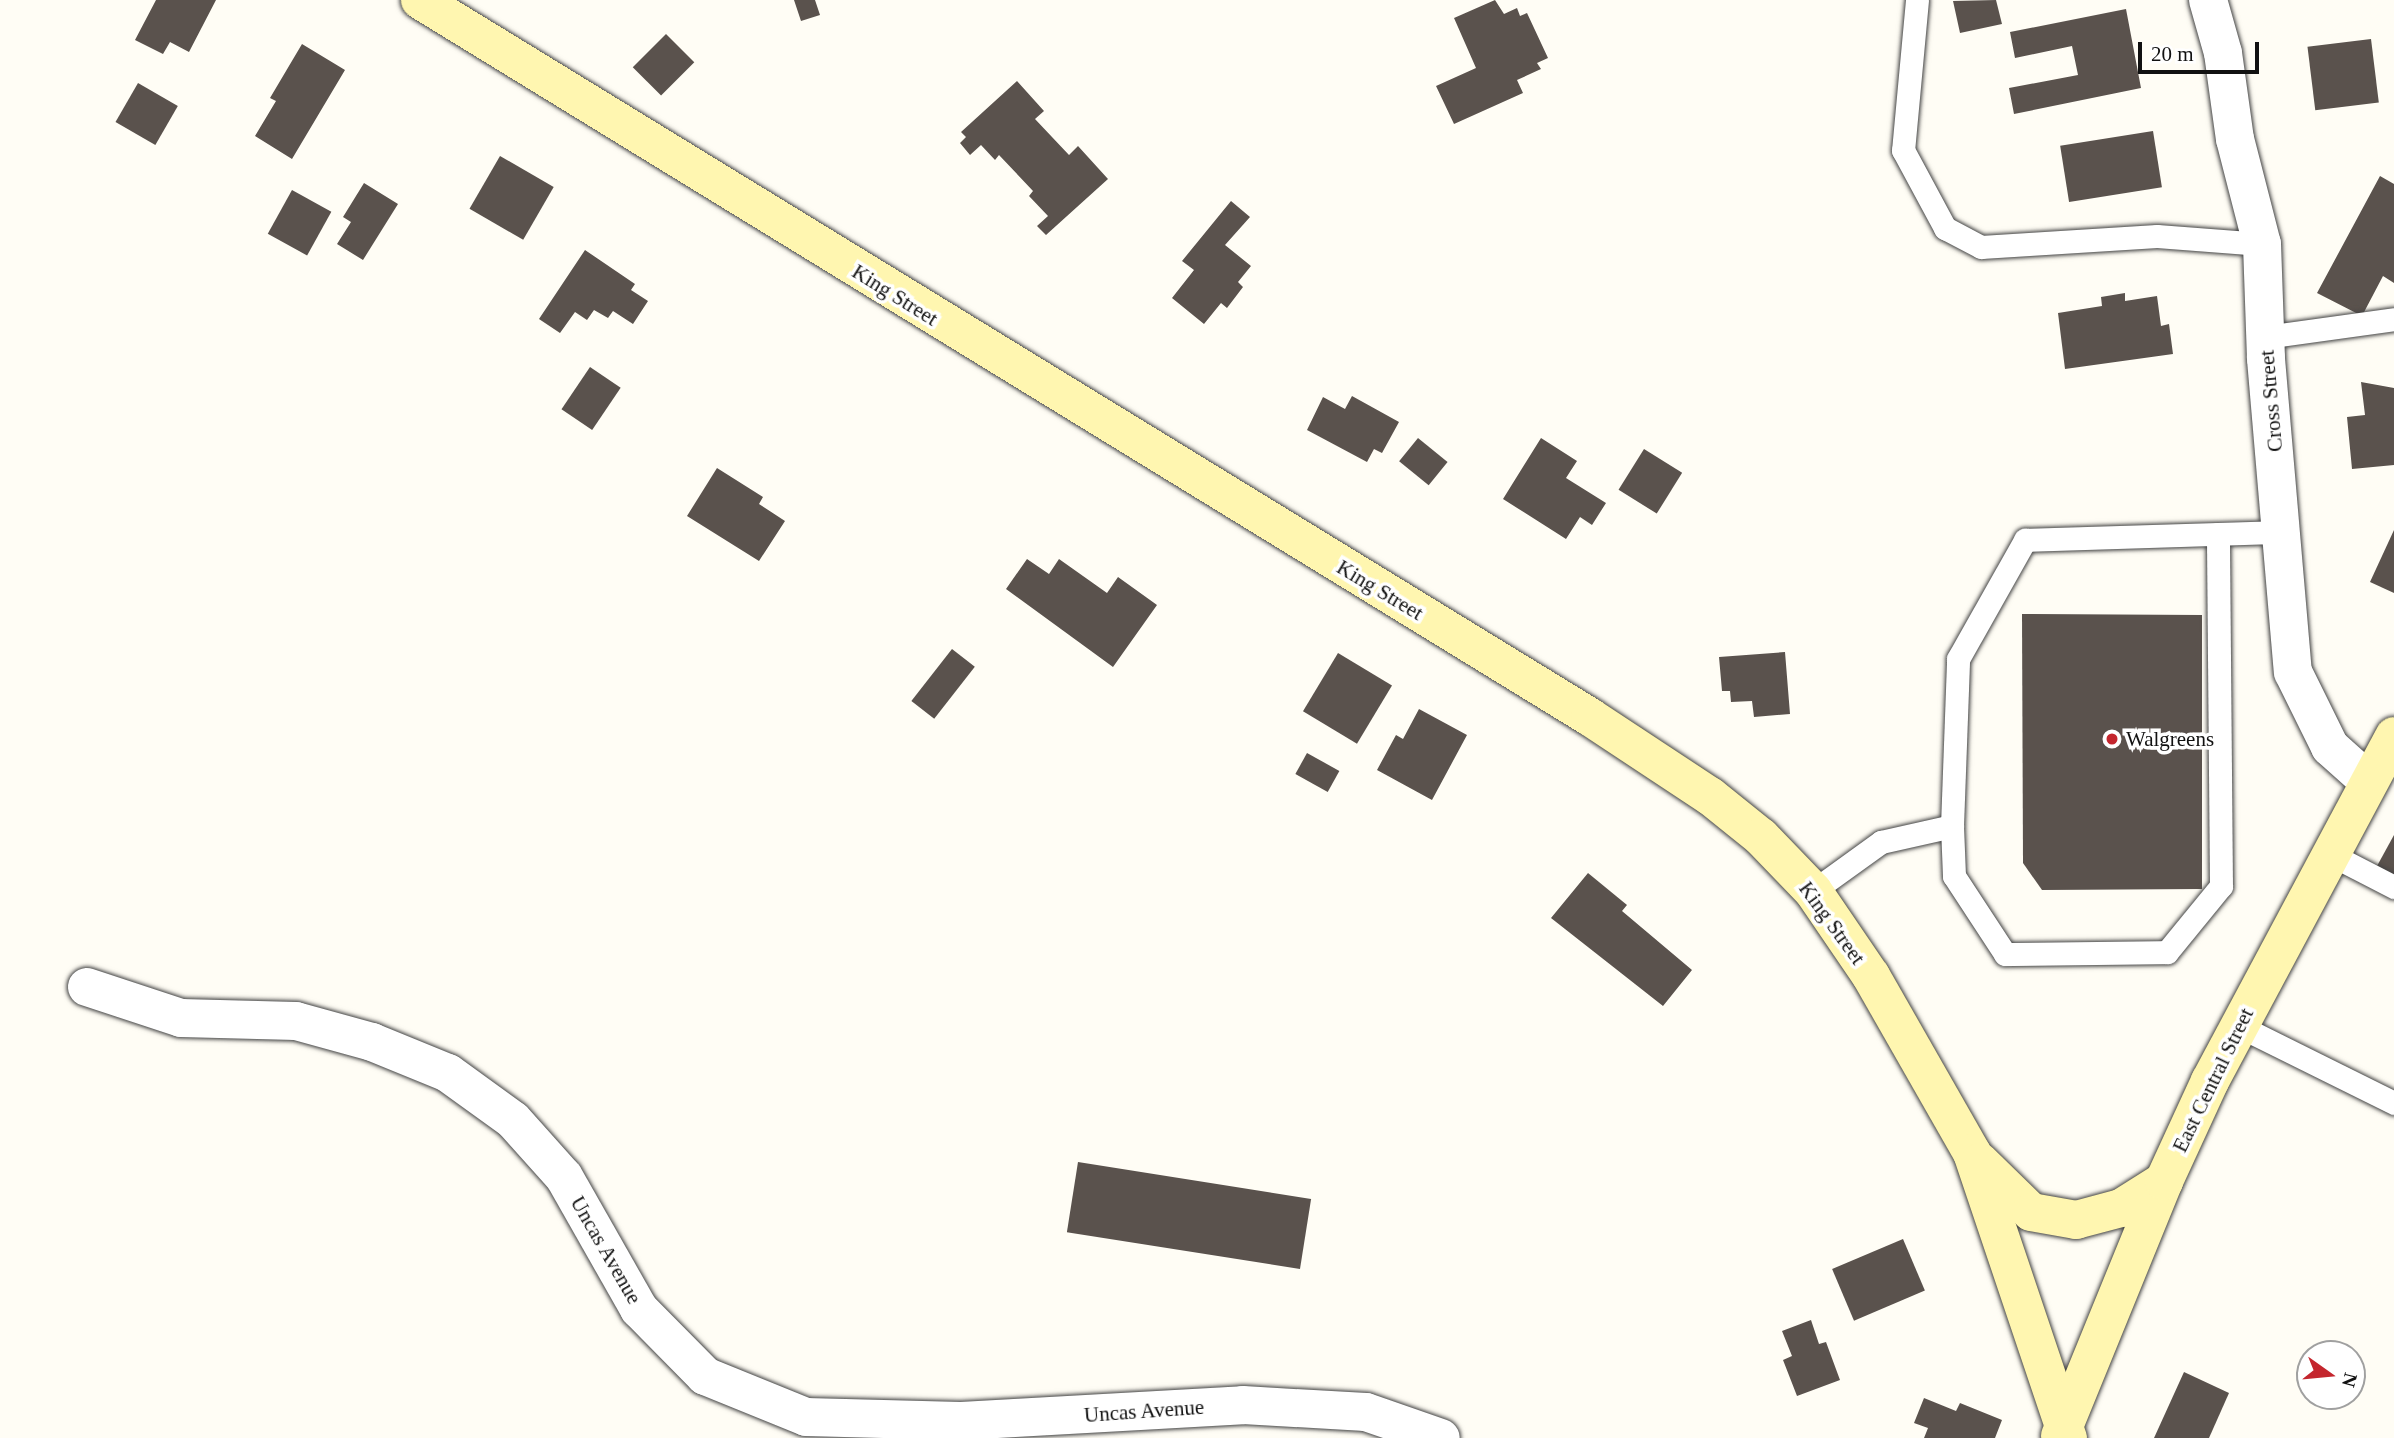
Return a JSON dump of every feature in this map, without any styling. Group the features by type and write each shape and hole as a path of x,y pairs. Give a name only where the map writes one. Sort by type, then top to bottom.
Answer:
{"main road":[{"name":"King Street","path":"420,0 1590,717 1710,796 1761,838 1813,891 1911,1040 1972,1153 2029,1315 2063,1435"},
{"name":"East Central Street","path":"2063,1435 2164,1181 2239,1026 2394,736"},
{"path":"1972,1153 2031,1212 2076,1220 2120,1208 2164,1181"}],"street":[{"name":"Cross Street","path":"2208,0 2223,53 2235,139 2262,244 2265,337 2293,672 2330,747 2369,782"},
{"name":"Uncas Avenue","path":"87,987 181,1018 296,1021 372,1042 449,1073 513,1120 564,1177 639,1309 705,1376 806,1417 1086,1426 1242,1405 1356,1411 1441,1438"}],"lane":[{"path":"1917,0 1903,150 1945,228 1981,247 2157,236 2262,244"},
{"path":"2265,337 2394,318"},
{"path":"2218,534 2221,886 2167,951 2005,954 1954,876 1952,826 1958,659 2025,540 2280,532"},
{"path":"1813,891 1881,842 1952,826"},
{"path":"2330,854 2394,887"},
{"path":"2239,1026 2394,1103"}],"building":[{"path":"156,0 216,0 189,52 170,42 163,54 135,40"},
{"path":"794,0 815,0 820,15 801,21"},
{"path":"1495,0 1504,14 1517,8 1520,16 1527,13 1548,58 1537,63 1541,69 1517,80 1523,93 1454,124 1436,86 1476,68 1454,18"},
{"path":"1996,0 2002,24 1960,33 1953,1"},
{"path":"2126,9 2141,88 2014,114 2009,88 2078,75 2072,46 2015,58 2010,32"},
{"path":"666,34 694,62 661,96 633,67"},
{"path":"2371,39 2379,103 2315,110 2307,47"},
{"path":"302,44 345,70 292,159 255,136 276,101 270,98"},
{"path":"1017,81 1044,111 1035,119 1069,155 1078,146 1108,179 1046,235 1037,226 1048,216 1029,196 1033,191 999,155 995,160 981,145 970,155 960,143 966,137 961,132"},
{"path":"138,83 178,106 155,145 116,122"},
{"path":"2153,131 2162,187 2069,202 2060,146"},
{"path":"500,156 554,187 523,240 470,209"},
{"path":"2380,176 2394,184 2394,283 2383,276 2362,316 2317,293"},
{"path":"364,183 398,204 363,260 337,244 351,222 343,217"},
{"path":"292,190 331,212 307,256 268,234"},
{"path":"1231,201 1250,217 1225,245 1251,266 1238,282 1243,287 1227,308 1221,303 1204,324 1172,298 1194,270 1182,261"},
{"path":"585,250 635,284 631,290 648,301 633,324 613,311 608,318 594,310 587,320 575,312 560,333 539,319"},
{"path":"2125,293 2125,301 2157,296 2161,326 2169,324 2173,354 2065,369 2058,313 2102,306 2101,297"},
{"path":"590,367 621,388 592,430 561,409"},
{"path":"2361,382 2394,388 2394,465 2352,469 2347,417 2365,415"},
{"path":"1352,396 1399,422 1382,453 1374,449 1367,462 1307,430 1323,397 1345,409"},
{"path":"1418,438 1448,462 1429,485 1399,461"},
{"path":"1541,438 1577,461 1566,478 1606,503 1592,525 1580,517 1566,539 1503,499"},
{"path":"1644,449 1682,473 1657,514 1619,490"},
{"path":"717,468 763,497 759,504 785,521 759,561 687,516"},
{"path":"2394,530 2394,593 2370,582"},
{"path":"1027,559 1049,574 1059,559 1107,593 1118,577 1157,605 1113,667 1006,589"},
{"name":"Walgreens","path":"2022,614 2202,615 2202,889 2042,890 2023,863"},
{"path":"952,649 975,667 934,719 911,701"},
{"path":"1785,652 1790,714 1754,717 1752,701 1731,702 1730,691 1722,691 1719,657"},
{"path":"1338,653 1392,685 1357,744 1303,711"},
{"path":"1419,709 1467,735 1432,800 1377,770 1396,735 1403,739"},
{"path":"1307,753 1339,771 1328,792 1295,774"},
{"path":"2394,835 2394,875 2377,866"},
{"path":"1588,873 1627,905 1622,911 1692,970 1663,1006 1551,918"},
{"path":"1078,1162 1311,1199 1300,1269 1067,1232"},
{"path":"1903,1239 1925,1291 1854,1321 1832,1269"},
{"path":"1811,1320 1819,1344 1826,1342 1840,1380 1797,1396 1783,1360 1792,1356 1782,1331"},
{"path":"2184,1372 2229,1393 2209,1438 2154,1438"},
{"path":"1924,1398 1956,1411 1960,1403 2002,1420 1995,1438 1924,1438 1928,1428 1914,1423"}],"place":[{"name":"Walgreens","path":"2112,739"}]}
